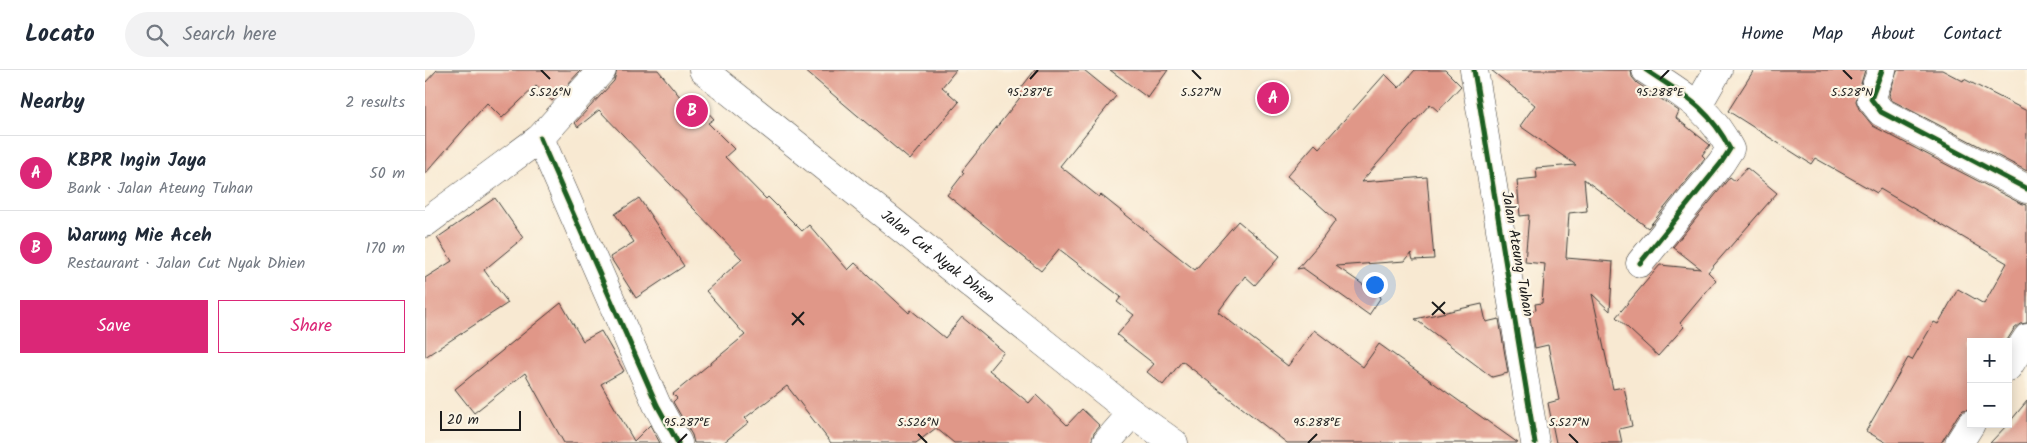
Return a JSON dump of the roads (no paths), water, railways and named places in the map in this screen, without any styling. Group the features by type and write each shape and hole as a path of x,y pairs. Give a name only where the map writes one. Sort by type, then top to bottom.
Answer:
{"main road":[{"path":"425,223 540,138 602,70"},
{"name":"Jalan Cut Nyak Dhien","path":"703,70 1132,413 1175,443"},
{"name":"Jalan Ateung Tuhan","path":"1474,70 1535,443"},
{"path":"1640,263 1721,163 1730,149 1720,130 1698,105 1646,70"},
{"path":"1698,105 1718,70"},
{"path":"1882,70 1871,99 1881,112 2027,190"},
{"path":"540,138 653,396 679,443"},
{"path":"2012,361 2027,338"},
{"path":"1107,443 1132,413"},
{"path":"1959,443 1968,428"}],"place":[{"name":"KBPR Ingin Jaya","path":"1273,98"},
{"name":"Warung Mie Aceh","path":"692,111"}]}
